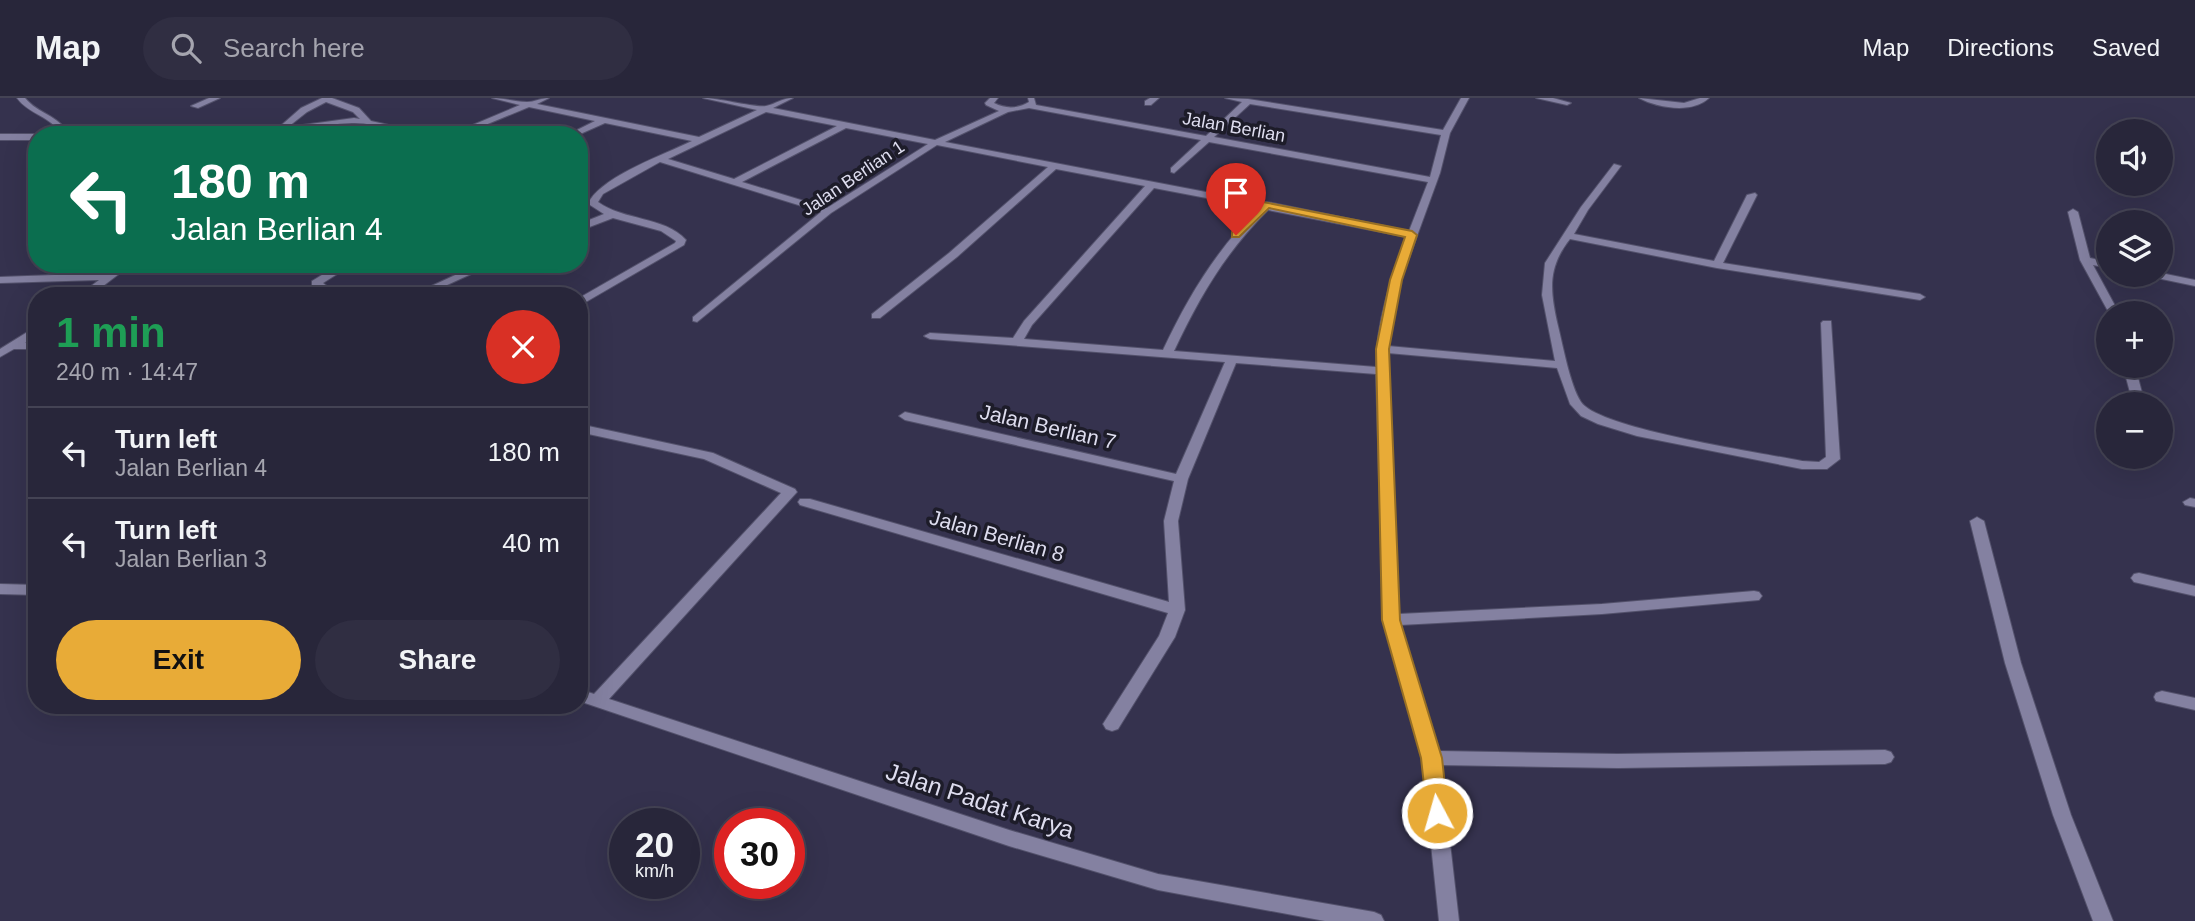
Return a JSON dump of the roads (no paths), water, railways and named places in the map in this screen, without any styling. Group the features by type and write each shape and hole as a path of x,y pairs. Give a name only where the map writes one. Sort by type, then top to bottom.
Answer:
{"street":[{"path":"21,98 25,105 59,122 61,126"},
{"path":"195,106 216,98"},
{"path":"285,126 304,110 327,98 356,110 367,121"},
{"path":"496,98 701,140"},
{"path":"476,126 545,98"},
{"path":"707,98 1412,235"},
{"path":"593,203 609,185 789,98"},
{"path":"978,98 993,99 992,106 1007,110"},
{"path":"1229,98 1446,134"},
{"path":"1449,921 1432,758 1391,620 1381,371 1382,349 1396,280 1433,180 1446,134 1463,98"},
{"path":"1540,98 1566,103"},
{"path":"1643,98 1691,106 1701,103 1705,98"},
{"path":"1174,170 1248,101"},
{"name":"Jalan Berlian 1","path":"697,319 828,211 935,143 1029,102"},
{"name":"Jalan Berlian","path":"1029,102 1433,180"},
{"path":"309,126 340,120 367,121 389,126"},
{"path":"588,127 604,120"},
{"path":"733,183 845,125"},
{"path":"0,137 28,137"},
{"path":"659,159 828,211"},
{"path":"876,316 953,255 1055,165"},
{"path":"1616,166 1584,209 1569,236 1554,253 1548,270 1547,296 1574,402 1589,414 1611,424 1801,465 1822,466 1833,459 1827,323"},
{"path":"1016,342 1028,323 1153,183"},
{"path":"1717,265 1752,195"},
{"path":"588,202 611,215 666,231 679,236 681,240 679,245 588,298"},
{"path":"1166,355 1216,260 1236,235 1267,205"},
{"path":"2073,212 2085,260 2107,301"},
{"path":"588,224 611,215"},
{"path":"1569,236 1717,265 1920,298"},
{"path":"2085,260 2096,262"},
{"path":"96,287 115,273"},
{"path":"322,287 316,283 333,273"},
{"path":"435,287 467,273"},
{"path":"0,280 111,276"},
{"path":"2173,278 2195,283"},
{"path":"0,354 28,336"},
{"path":"930,336 1381,371"},
{"path":"0,345 28,346"},
{"path":"1382,349 1564,365"},
{"path":"1112,724 1167,637 1177,610 1171,521 1181,479 1231,361"},
{"name":"Jalan Berlian 7","path":"905,416 1181,479"},
{"path":"588,430 708,456 790,492 588,698"},
{"name":"Jalan Berlian 8","path":"805,502 1177,610"},
{"path":"1978,521 2013,663 2062,815 2103,921"},
{"path":"2139,578 2195,591"},
{"path":"0,589 28,590"},
{"path":"1391,620 1602,609 1754,596"},
{"path":"2162,697 2195,704"},
{"name":"Jalan Padat Karya","path":"588,698 1009,838 1158,882 1374,921"},
{"path":"1432,758 1618,761 1885,757"}]}
